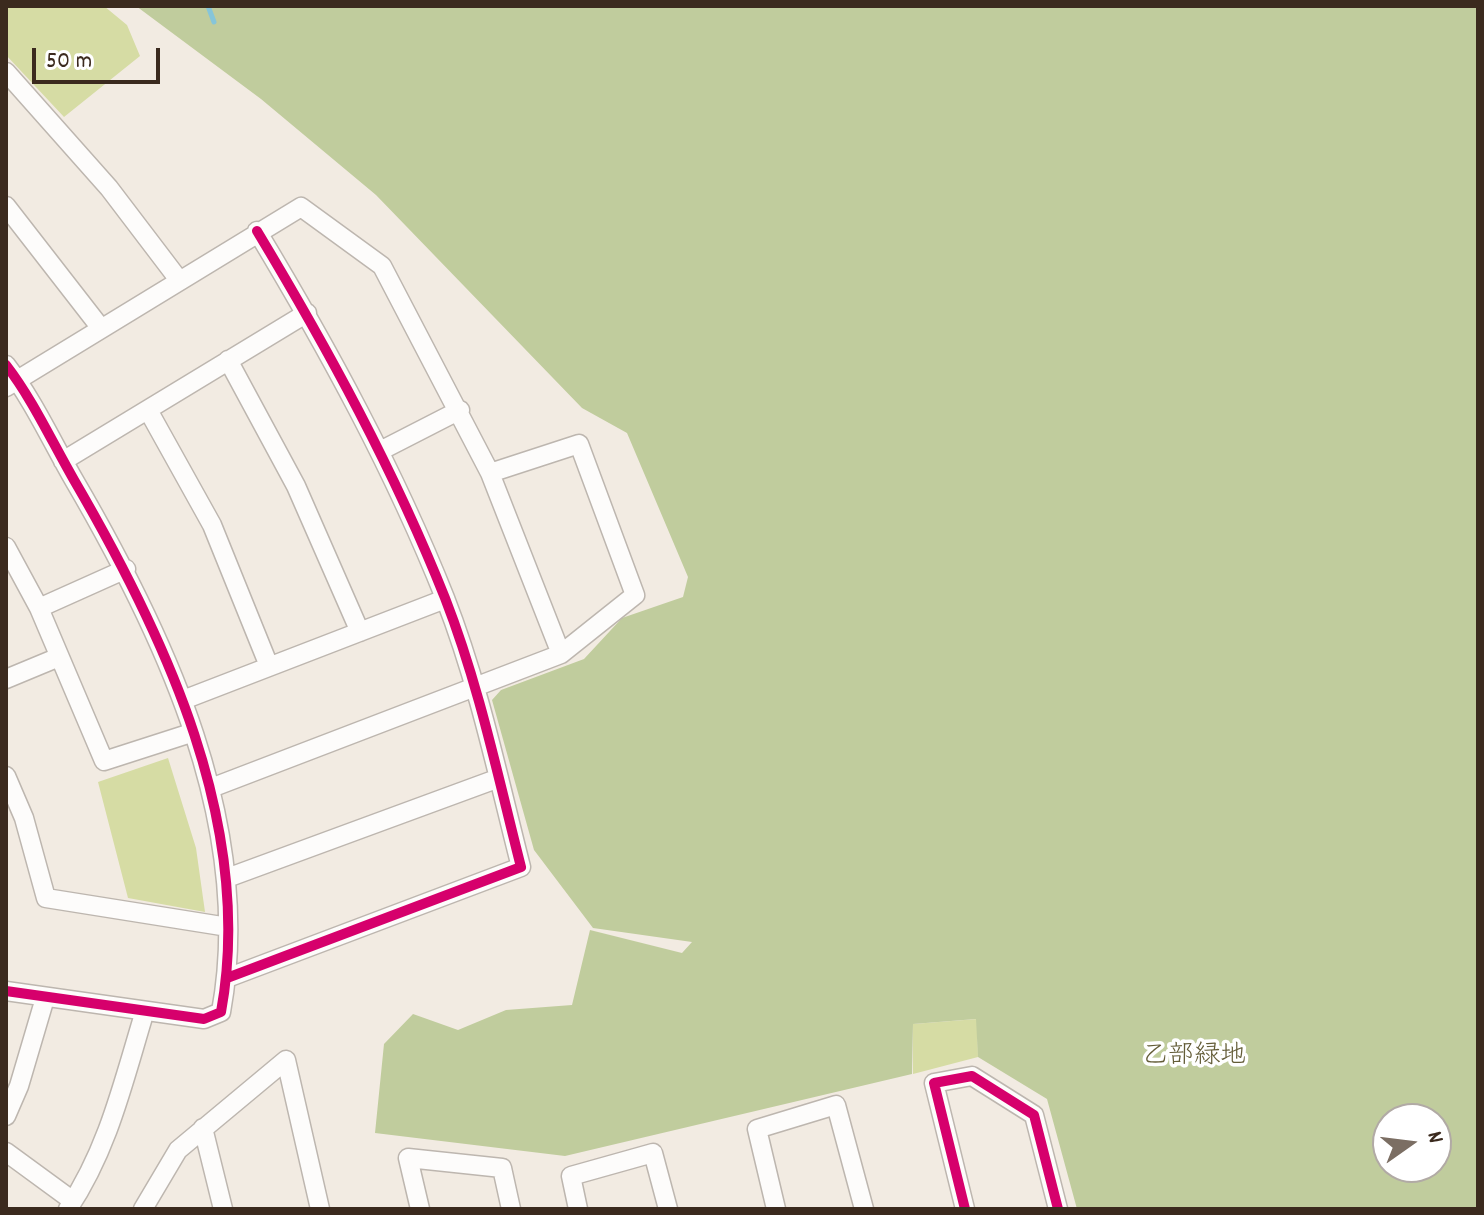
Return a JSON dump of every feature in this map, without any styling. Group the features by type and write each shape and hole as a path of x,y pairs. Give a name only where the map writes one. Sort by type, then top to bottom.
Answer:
{"street":[{"path":"6,72 109,188 179,280"},
{"path":"6,206 100,327"},
{"path":"6,991 144,1014 204,1019 221,1012 227,978 228,927 227,878 211,788 183,700 126,569 10,377 301,207 382,266 460,410 490,473 561,654"},
{"path":"227,978 521,867 476,688 445,599 380,451 307,313 257,231"},
{"path":"63,461 307,313"},
{"path":"228,360 296,486 360,632"},
{"path":"148,410 212,525 269,666"},
{"path":"380,451 460,410"},
{"path":"211,788 561,654 635,595 579,444 490,473"},
{"path":"6,547 39,608 104,761 191,733"},
{"path":"39,608 126,569"},
{"path":"183,700 445,599"},
{"path":"6,679 59,657"},
{"path":"6,776 24,818 46,898 228,927"},
{"path":"227,878 499,778"},
{"path":"6,1116 19,1086 45,998"},
{"path":"6,1152 70,1205 104,1145 144,1014"},
{"path":"143,1209 178,1150 286,1060 320,1209"},
{"path":"965,1209 934,1083 972,1076 1034,1115 1058,1209"},
{"path":"776,1209 757,1129 836,1105 864,1209"},
{"path":"203,1128 223,1209"},
{"path":"578,1209 571,1176 653,1153 668,1209"},
{"path":"420,1209 408,1158 502,1168 511,1209"}],"green space":[{"path":"6,6 104,6 127,25 140,56 64,117 6,55"},
{"name":"乙部緑地","path":"136,6 1478,6 1478,1209 1077,1209 1047,1099 978,1057 976,1019 913,1024 912,1074 565,1156 375,1133 384,1044 413,1014 458,1030 506,1010 572,1005 590,930 682,953 692,942 593,928 534,850 492,700 501,690 584,659 622,618 683,597 688,577 627,433 582,408 376,195 261,99"},
{"path":"168,758 196,848 205,912 128,898 98,782"},
{"path":"977,1019 978,1057 913,1074 913,1024"}],"waterway":[{"path":"208,6 214,22"}],"cycle path":[{"path":"227,978 521,867 478,698 445,598 404,503 358,411 257,231"},
{"path":"6,365 34,407 108,540 169,668 194,735 213,803 225,872 228,942 221,1012 204,1019 6,991"},
{"path":"965,1209 934,1083 972,1076 1034,1115 1058,1209"}]}
